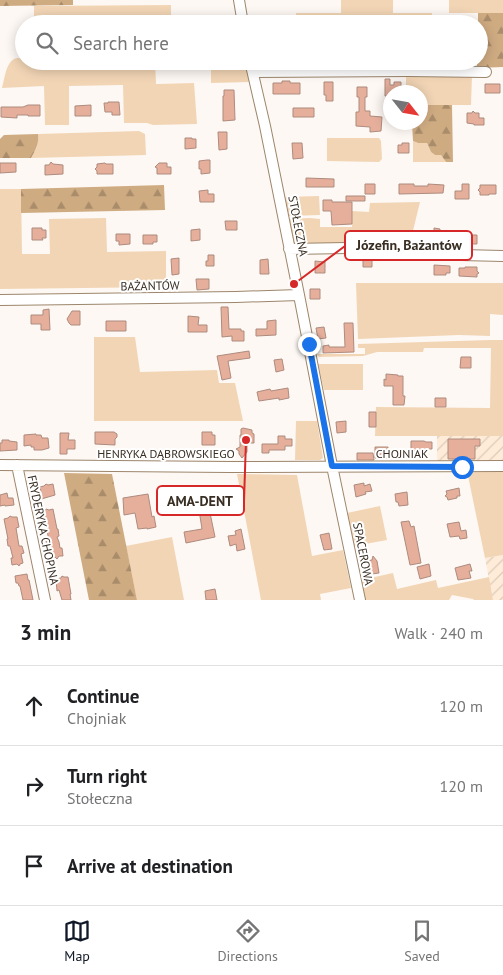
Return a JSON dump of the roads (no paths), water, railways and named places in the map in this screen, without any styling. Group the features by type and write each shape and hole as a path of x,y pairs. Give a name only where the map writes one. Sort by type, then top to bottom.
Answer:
{"street":[{"path":"239,0 242,15"},
{"name":"STOŁECZNA","path":"253,70 342,513"},
{"path":"377,70 486,72"},
{"path":"289,249 405,247 420,254 503,256"},
{"name":"BAŻANTÓW","path":"0,300 299,295"},
{"name":"HENRYKA DĄBROWSKIEGO","path":"0,465 332,466"},
{"name":"FRYDERYKA CHOPINA","path":"17,465 45,600"},
{"name":"CHOJNIAK","path":"332,466 503,466"},
{"name":"SPACEROWA","path":"342,513 360,600"}],"place":[{"name":"Józefin, Bażantów","path":"294,284"},
{"name":"AMA-DENT","path":"246,440"}]}
